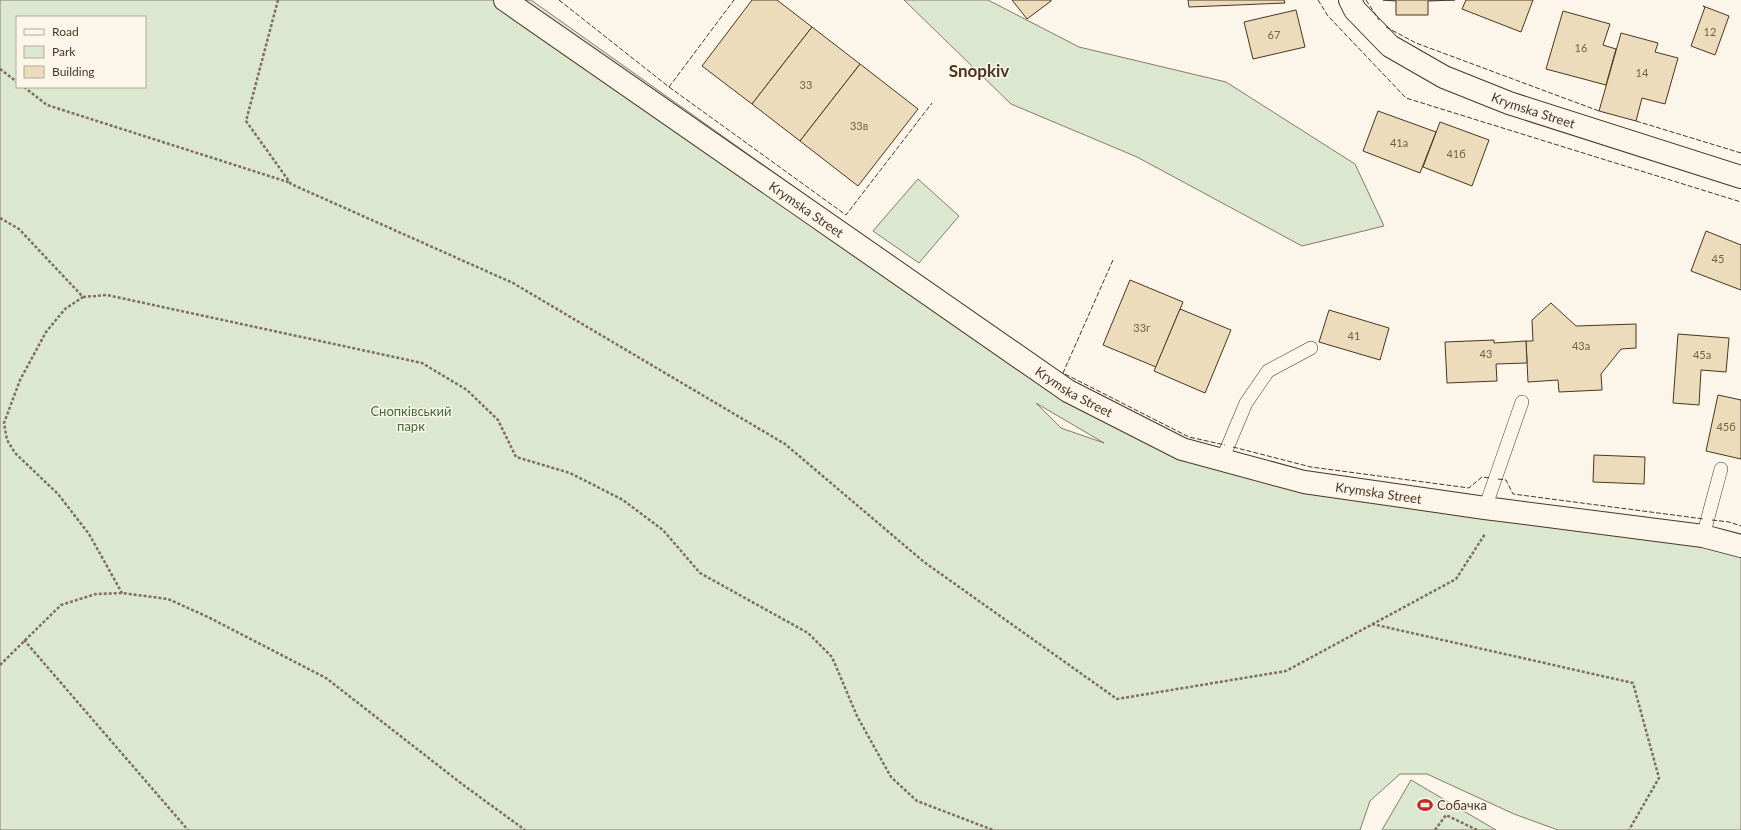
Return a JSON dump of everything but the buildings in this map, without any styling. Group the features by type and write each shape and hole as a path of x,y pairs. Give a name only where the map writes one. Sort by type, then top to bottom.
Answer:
{"street":[{"name":"Krymska Street","path":"505,0 1068,391 1182,449 1304,482 1493,509 1703,536 1741,546"},
{"name":"Krymska Street","path":"1350,0 1355,10 1390,46 1444,77 1509,103 1741,177"}],"lane":[{"path":"1222,460 1246,403 1268,371 1311,348"},
{"path":"1493,509 1522,402"},
{"path":"1703,536 1721,469"}],"path":[{"path":"278,0 246,121 291,184"},
{"path":"0,69 16,81"},
{"path":"25,88 47,105 291,184 513,283 785,444 924,562 1117,699 1286,671 1456,579 1493,509"},
{"path":"0,218 20,229 83,297"},
{"path":"122,593 89,534 58,494 15,453 7,440 4,423 20,380 46,332 65,309 83,297 107,295 422,363 467,390 498,420 516,457 570,473 623,500 663,530 700,573 808,633 832,657 857,716 891,777 917,801 993,830"},
{"path":"0,665 61,605 96,594 122,593 168,600 208,617 326,678 462,784 525,830"},
{"path":"1372,624 1633,683 1659,778 1629,830"},
{"path":"24,640 188,830"},
{"path":"1435,830 1446,815 1476,830"}],"green space":[{"name":"Снопківський парк","path":"0,0 531,0 1066,380 1188,444 1309,473 1741,538 1741,830 1558,830 1514,814 1427,774 1400,774 1370,801 1360,830 0,830","holes":["1036,403 1104,443 1061,428"]},
{"path":"904,0 988,0 1079,47 1226,82 1355,164 1384,226 1302,246 1137,157 1011,104"},
{"path":"918,179 959,216 919,263 873,231"},
{"name":"Собачка","path":"1411,780 1496,830 1382,830"}],"fence":[{"path":"559,0 669,87 734,0"},
{"path":"1318,0 1328,16 1406,98 1741,202"},
{"path":"1366,0 1379,20"},
{"path":"1386,27 1416,43 1599,111"},
{"path":"669,87 846,215 932,103"},
{"path":"1636,121 1741,153"},
{"path":"1113,260 1063,373 1189,437 1225,445"},
{"path":"1233,447 1311,467 1469,488 1482,477 1490,478"},
{"path":"1498,479 1506,480 1513,494 1704,519"},
{"path":"1712,520 1729,522 1741,526"}],"place":[{"name":"Собачка","path":"1425,805"}],"district":[{"name":"Snopkiv","path":"979,70"}]}
